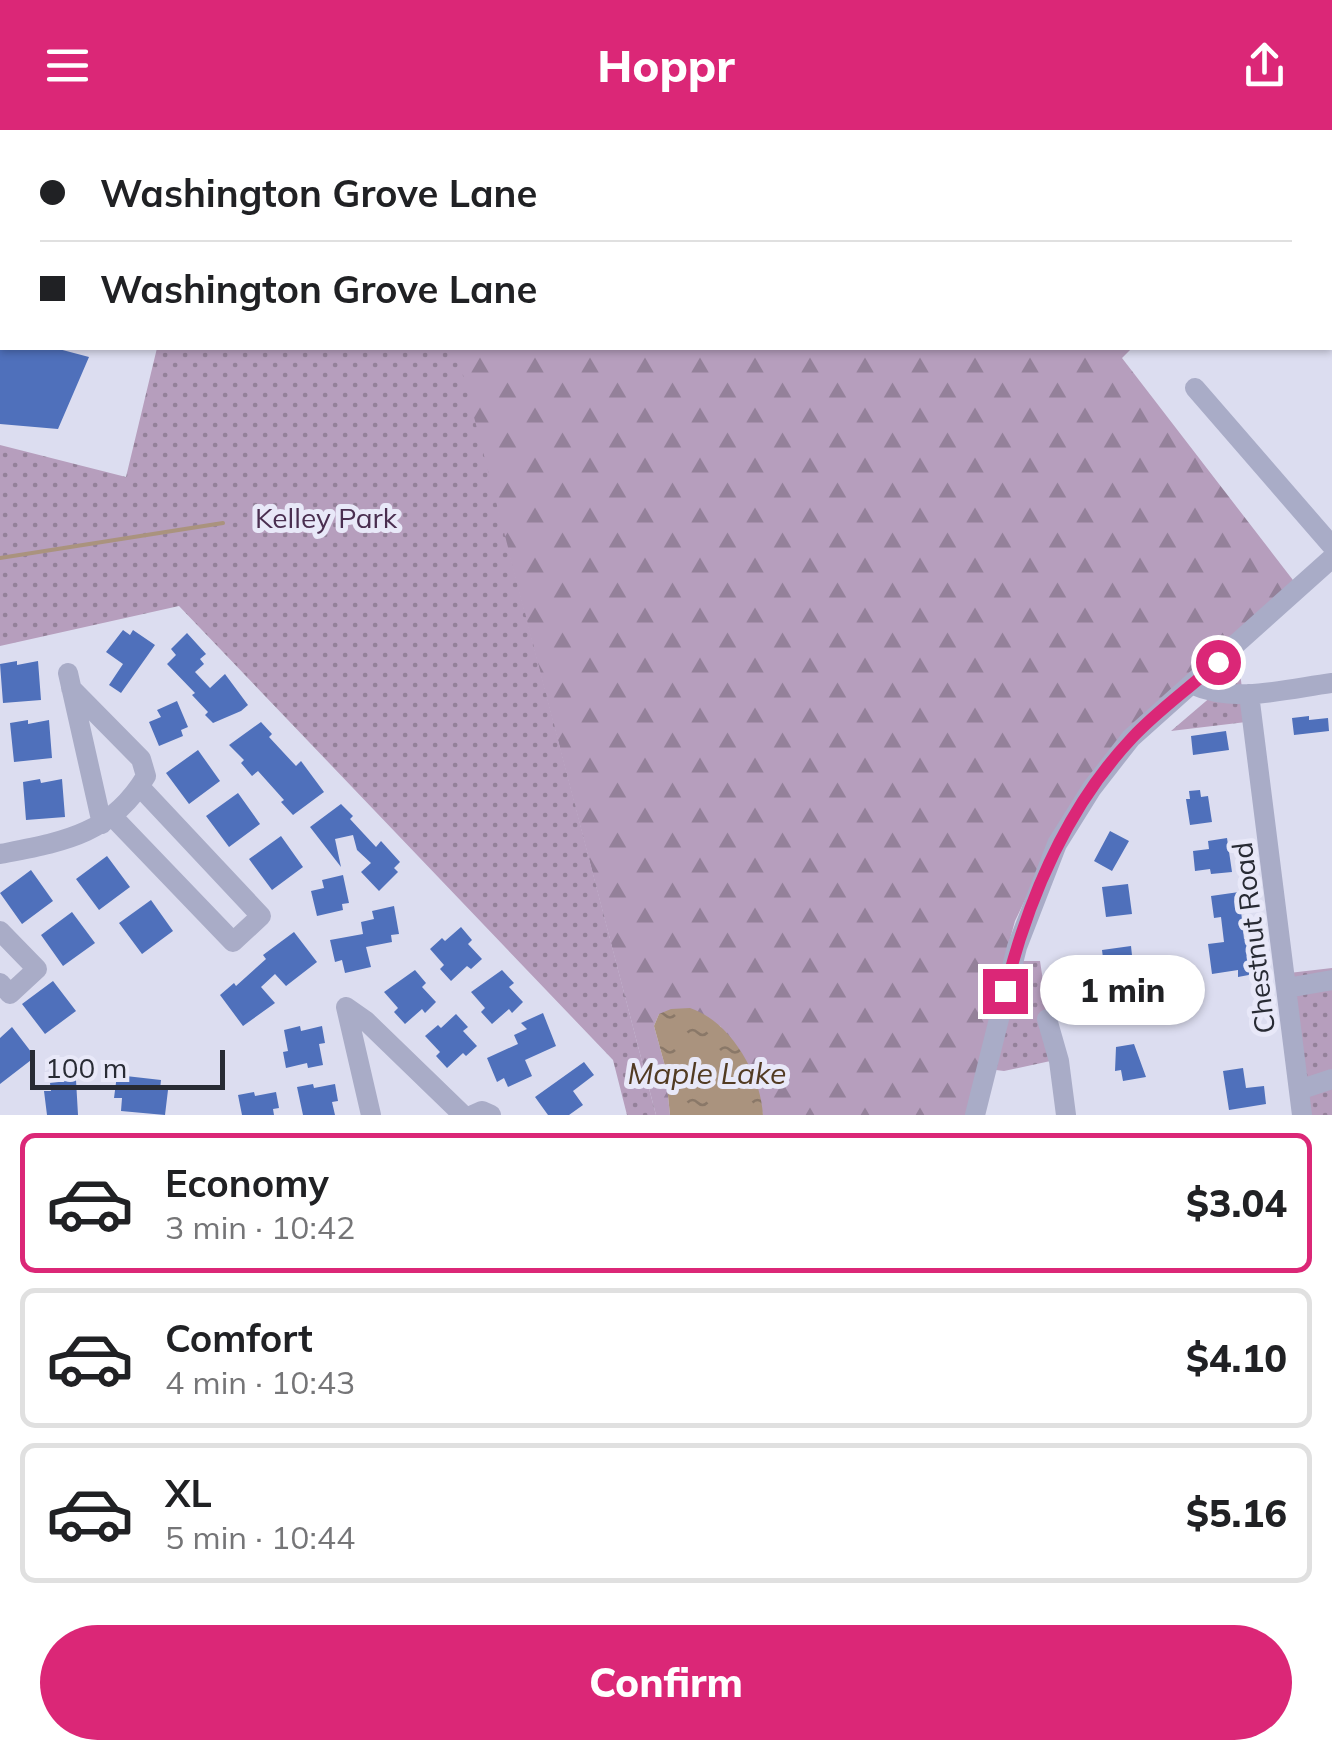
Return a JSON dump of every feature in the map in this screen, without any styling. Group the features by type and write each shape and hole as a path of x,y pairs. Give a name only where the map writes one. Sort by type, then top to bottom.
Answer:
{"street":[{"path":"1195,388 1332,546"},
{"path":"975,1115 1016,947 1057,844 1092,788 1132,738 1332,558"},
{"path":"0,854 66,842 107,819 146,776 140,759 70,680 107,819 233,942 262,916 140,787"},
{"path":"1193,685 1214,695 1332,683"},
{"name":"Chestnut Road","path":"1249,694 1302,1115"},
{"path":"0,931 36,969 10,994 0,984"},
{"path":"1287,988 1332,980"},
{"path":"371,1115 346,1007 476,1114"},
{"path":"1047,1020 1059,1061 1066,1115"},
{"path":"1299,1090 1332,1079"}],"green space":[{"name":"Kelley Park","path":"157,350 457,350 656,1115 627,1115 613,1060 179,606 0,646 0,445 126,477"},
{"path":"456,350 1130,350 1122,358 1296,584 1207,659 1047,853 1015,921 968,1115 763,1115 752,1074 720,1026 659,1014 654,1026 665,1066 670,1115 656,1115"},
{"path":"1240,672 1246,722 1171,731"},
{"path":"1013,961 1040,961 1055,1060 1004,1071 988,1069"},
{"path":"1332,968 1332,1115 1307,1115 1289,973"}],"water":[{"name":"Maple Lake","path":"690,1008 718,1024 741,1051 756,1083 763,1115 670,1115 665,1066 654,1026 659,1014"}],"building":[{"path":"0,350 63,350 89,357 58,429 0,424"},
{"path":"123,630 130,635 133,630 155,645 121,693 109,685 123,664 106,652"},
{"path":"187,633 206,654 200,659 204,664 195,672 210,688 225,674 248,705 241,711 213,723 192,695 195,693 167,664 176,655 171,649"},
{"path":"17,661 17,665 38,661 41,700 3,703 0,664"},
{"path":"177,701 188,727 181,730 183,736 159,746 149,722 161,717 157,710"},
{"path":"1309,716 1309,720 1328,718 1329,731 1294,735 1292,718"},
{"path":"28,720 28,724 49,720 52,758 14,762 10,723"},
{"path":"261,722 272,734 269,737 296,766 301,761 324,792 293,815 258,771 252,776 241,763 244,760 229,745"},
{"path":"1226,731 1229,750 1193,755 1191,736"},
{"path":"198,750 220,781 189,804 166,773"},
{"path":"40,779 41,783 62,779 65,817 26,820 23,782"},
{"path":"1200,790 1201,797 1208,796 1212,822 1190,825 1186,799 1190,799 1189,791"},
{"path":"238,793 260,824 229,847 206,816"},
{"path":"341,804 376,847 381,841 400,862 394,868 398,872 379,891 361,872 371,863 357,850 353,835 335,839 341,867 310,827"},
{"path":"1110,831 1129,841 1112,871 1094,861"},
{"path":"281,836 303,867 272,890 249,859"},
{"path":"1227,838 1232,872 1195,871 1193,851 1209,849 1208,841"},
{"path":"107,856 130,887 99,910 76,879"},
{"path":"31,870 53,901 22,924 0,893"},
{"path":"343,875 349,903 342,904 343,910 317,916 311,891 324,888 322,880"},
{"path":"1128,884 1132,914 1106,917 1102,887"},
{"path":"1239,892 1244,939 1249,938 1254,974 1238,977 1238,970 1212,974 1208,944 1224,942 1221,917 1214,918 1211,896"},
{"path":"151,900 173,931 142,954 119,923"},
{"path":"394,906 399,934 391,935 392,942 366,947 371,967 345,973 342,960 335,962 330,940 363,934 361,922 374,919 372,911"},
{"path":"72,912 95,943 63,966 41,935"},
{"path":"461,927 472,940 468,944 482,959 451,981 430,949"},
{"path":"294,932 317,962 286,986 275,974 261,987 275,1003 243,1026 220,995 234,983 236,986 266,959 263,955"},
{"path":"1131,946 1137,1002 1133,1003 1135,1014 1123,1016 1103,987 1095,988 1091,959 1103,958 1102,950"},
{"path":"415,970 426,983 422,987 436,1002 405,1024 384,992"},
{"path":"502,970 514,983 509,987 523,1002 492,1024 471,992"},
{"path":"53,981 76,1011 45,1034 22,1004"},
{"path":"543,1013 556,1046 525,1060 532,1076 508,1087 504,1078 497,1082 487,1058 518,1044 514,1035 527,1029 521,1023"},
{"path":"456,1014 468,1027 463,1031 477,1046 447,1068 436,1056 440,1052 425,1036"},
{"path":"300,1026 301,1031 322,1026 325,1043 319,1044 323,1065 308,1068 307,1063 286,1068 284,1030"},
{"path":"12,1027 35,1057 0,1084 0,1038"},
{"path":"1134,1044 1146,1077 1123,1081 1121,1070 1115,1071 1116,1047"},
{"path":"584,1062 594,1075 573,1091 583,1105 569,1115 548,1115 535,1097"},
{"path":"1243,1068 1246,1088 1264,1086 1266,1104 1229,1110 1223,1071"},
{"path":"117,1075 161,1080 160,1089 168,1090 165,1115 121,1111 122,1098 114,1098"},
{"path":"76,1080 78,1115 47,1115 44,1091 51,1091 50,1083"},
{"path":"313,1084 314,1088 335,1084 335,1115 303,1115 297,1087"},
{"path":"254,1092 255,1096 276,1092 279,1108 273,1109 274,1115 242,1115 238,1095"}],"waterway":[{"path":"0,558 223,523"}],"route":[{"path":"1005,991 1040,882 1057,844 1092,788 1132,738 1218,662"}]}
